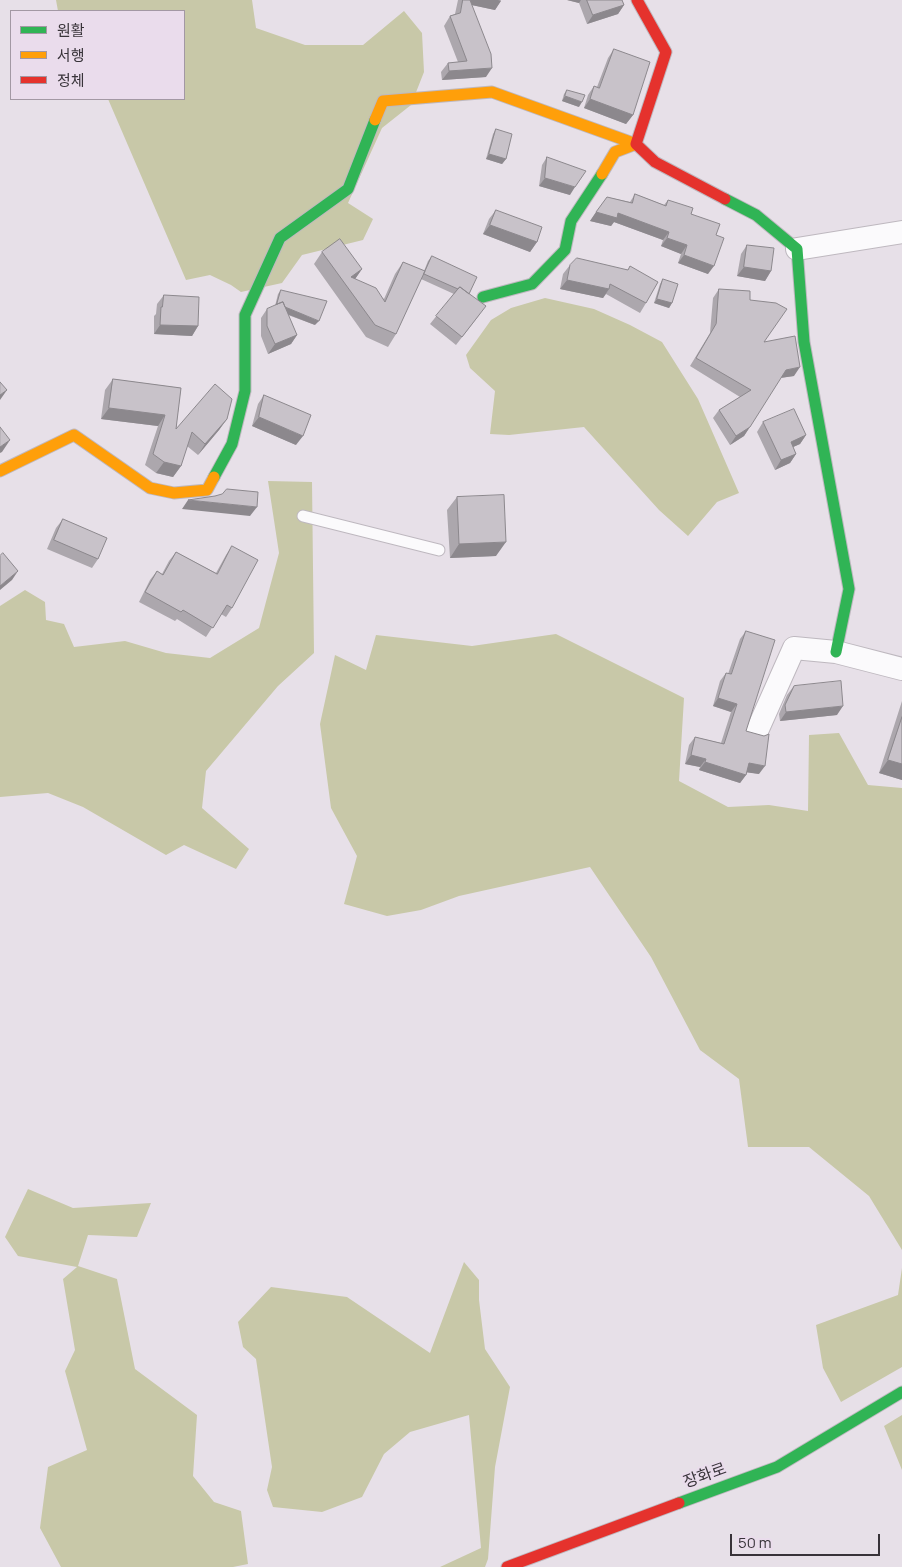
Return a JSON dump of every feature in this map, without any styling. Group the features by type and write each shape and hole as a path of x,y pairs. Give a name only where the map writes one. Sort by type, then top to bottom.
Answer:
{"street":[{"path":"636,144 666,52 638,0"},
{"path":"0,471 74,435 150,488 174,493 207,490 232,444 245,391 245,315 280,238 348,189 383,101 492,92 636,144 655,162 756,215 797,249 804,342 850,589 836,652"},
{"path":"483,297 532,284 564,250 571,221 599,180 615,152 636,144"},
{"path":"797,249 902,232"},
{"path":"757,731 794,648 836,652 902,669"},
{"name":"장화로","path":"507,1567 777,1467 902,1392"}],"lane":[{"path":"303,516 439,550"}],"green space":[{"path":"56,0 252,0 256,28 305,45 363,45 404,11 422,33 424,72 411,105 382,128 348,203 373,219 363,240 302,255 282,283 241,292 210,275 186,280 108,100 185,100 185,10 58,10"},
{"path":"545,298 594,309 662,342 698,399 739,493 717,502 688,536 659,510 584,427 509,435 490,434 495,391 470,368 466,355 491,320 511,308"},
{"path":"268,481 312,482 314,653 278,686 206,771 202,808 249,849 236,869 184,845 166,855 83,807 48,793 0,797 0,606 25,590 45,602 46,620 64,624 74,647 125,641 166,653 210,658 259,628 279,553"},
{"path":"556,634 684,698 679,781 728,807 769,805 808,811 809,735 839,733 868,785 902,788 902,1250 869,1196 809,1147 748,1147 739,1079 700,1050 651,957 590,867 459,896 421,910 387,916 344,904 357,856 331,808 320,724 335,655 366,670 376,635 472,646"},
{"path":"28,1189 73,1208 151,1203 137,1237 88,1235 78,1266 117,1279 135,1369 197,1415 193,1476 214,1502 241,1511 248,1564 233,1567 61,1567 40,1528 48,1467 87,1450 65,1371 75,1350 63,1279 77,1267 18,1256 5,1237"},
{"path":"464,1262 479,1280 479,1300 485,1349 510,1387 495,1467 488,1559 485,1567 440,1567 481,1548 469,1415 410,1432 384,1454 362,1497 322,1512 273,1507 267,1490 272,1467 256,1359 243,1347 238,1322 271,1287 347,1297 430,1353"},
{"path":"902,1268 902,1367 841,1402 823,1368 816,1325 898,1295"},
{"path":"902,1415 902,1470 884,1426"}],"building":[{"path":"463,0 470,0 491,54 492,68 449,71 448,63 467,61 450,16 460,13"},
{"path":"587,0 622,0 624,5 593,15"},
{"path":"614,49 650,62 633,115 590,99 594,86 599,88"},
{"path":"567,90 585,95 582,102 565,96"},
{"path":"496,129 512,134 506,159 489,154"},
{"path":"547,157 586,171 575,187 545,178"},
{"path":"635,194 666,206 668,200 693,208 691,214 720,224 716,235 724,238 714,266 684,255 687,245 667,238 669,232 618,213 617,218 596,212 607,197 632,203"},
{"path":"496,210 542,227 537,242 490,225"},
{"path":"340,239 362,269 351,277 376,288 385,302 403,262 425,271 396,334 375,325 322,252"},
{"path":"747,245 774,248 771,271 744,267"},
{"path":"432,256 477,277 469,294 460,287 458,289 424,274"},
{"path":"577,258 628,270 630,266 658,282 646,303 610,284 609,289 567,280 570,265"},
{"path":"663,279 678,284 672,303 657,299"},
{"path":"460,287 486,306 462,337 436,316"},
{"path":"719,289 750,291 750,300 776,303 787,309 764,342 795,336 800,367 786,370 750,427 736,436 719,410 751,390 696,358 716,324"},
{"path":"281,290 327,301 319,321 285,307 283,302 277,304"},
{"path":"164,295 199,297 198,326 160,325"},
{"path":"283,302 297,335 275,344 267,326 267,309"},
{"path":"113,379 181,388 176,429 215,384 232,399 227,419 205,444 192,432 181,466 164,462 153,454 165,415 109,408"},
{"path":"0,382 7,390 0,395"},
{"path":"264,395 311,415 303,436 259,417"},
{"path":"794,409 806,435 791,442 796,454 781,460 763,422"},
{"path":"0,427 10,440 0,447"},
{"path":"227,489 258,492 257,507 188,500 215,496 222,494"},
{"path":"504,495 506,542 459,544 457,497"},
{"path":"63,519 107,538 98,559 54,540"},
{"path":"232,546 258,560 232,608 227,605 213,628 183,610 181,612 145,592 157,571 163,575 176,552 217,574"},
{"path":"3,553 18,571 0,586 0,556"},
{"path":"746,631 775,640 746,731 764,736 769,734 765,766 749,763 746,775 705,762 706,759 691,755 695,737 724,744 737,704 718,698 726,673 731,674"},
{"path":"841,681 843,706 786,712 785,705 794,686"},
{"path":"902,717 902,764 888,760"}],"traffic: fast":[{"path":"214,477 232,444 245,391 245,315 280,238 348,189 375,120"},
{"path":"483,297 532,284 565,250 571,221 602,174"},
{"path":"725,199 756,215 797,249 804,342 849,589 836,652"},
{"path":"679,1503 777,1467 902,1392"}],"traffic: slow":[{"path":"375,120 383,101 492,92 636,144 615,152 602,174"},
{"path":"0,471 74,435 150,488 174,493 207,490 214,477"}],"traffic: jam":[{"path":"637,0 666,52 636,144 655,162 725,199"},
{"path":"507,1567 679,1503"}]}
